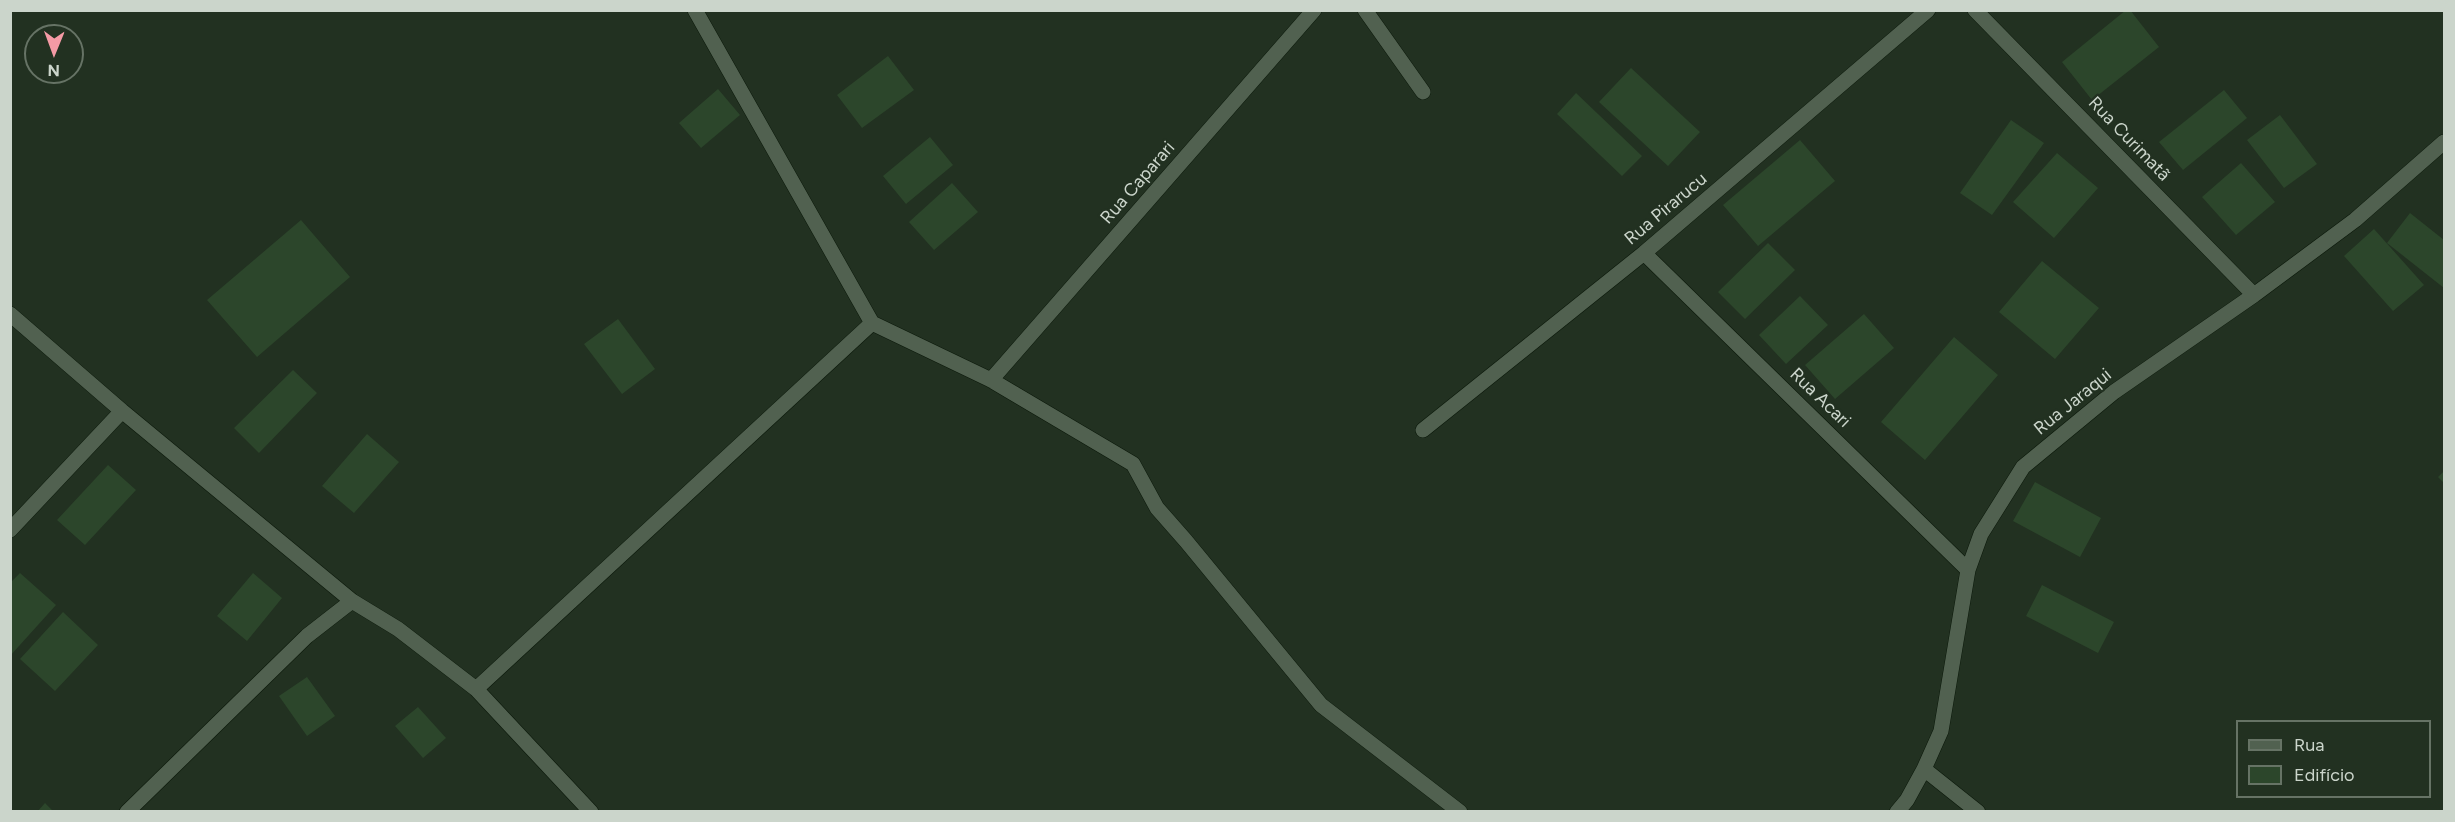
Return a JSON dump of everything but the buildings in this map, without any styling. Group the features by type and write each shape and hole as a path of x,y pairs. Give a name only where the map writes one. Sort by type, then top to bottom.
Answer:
{"street":[{"path":"694,10 872,323 991,380 1133,464 1157,508 1321,705 1460,812"},
{"name":"Rua Caparari","path":"991,380 1314,10"},
{"path":"1365,10 1423,92"},
{"name":"Rua Pirarucu","path":"1423,430 1644,253 1928,10"},
{"name":"Rua Curimatã","path":"1975,10 2254,295"},
{"name":"Rua Jaraqui","path":"1897,812 1907,800 1924,770 1941,731 1968,570 1981,534 2023,467 2114,392 2254,295 2355,220 2445,142"},
{"name":"Rua Acari","path":"1644,253 1968,570"},
{"path":"10,314 122,411 352,601 398,629 476,689 591,812"},
{"path":"476,689 872,323"},
{"path":"10,530 122,411"},
{"path":"127,812 307,636 352,601"},
{"path":"1924,770 1978,812"}]}
